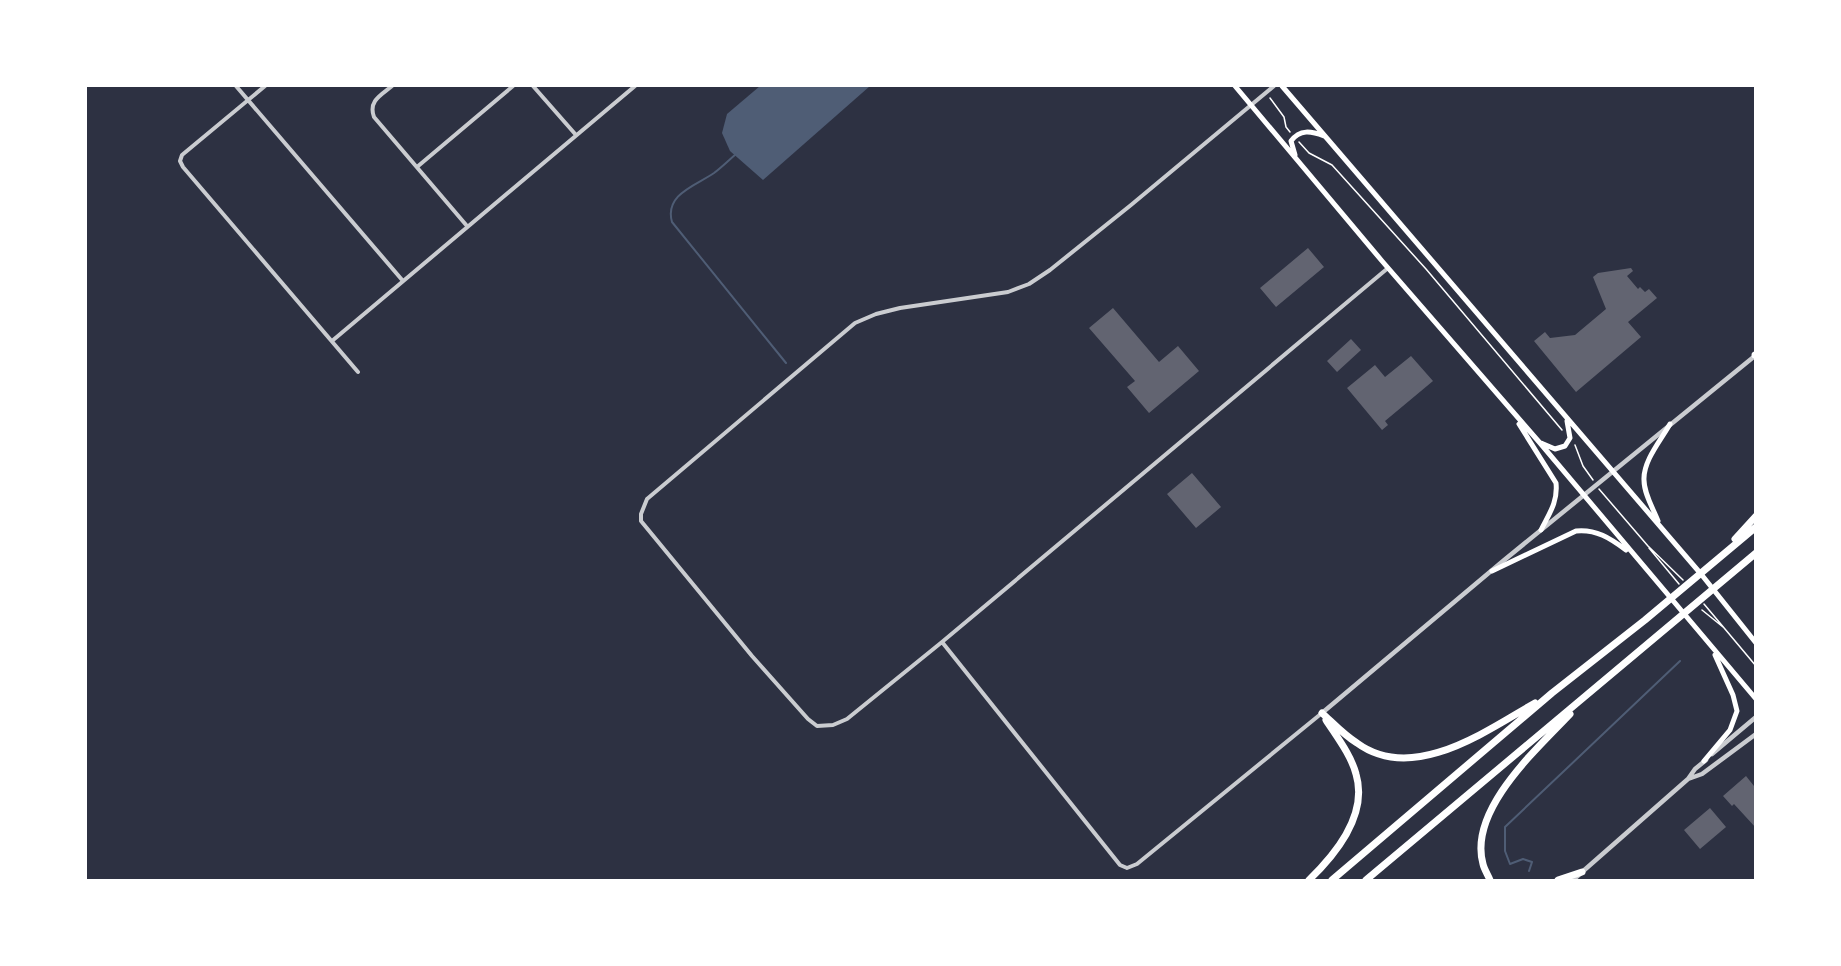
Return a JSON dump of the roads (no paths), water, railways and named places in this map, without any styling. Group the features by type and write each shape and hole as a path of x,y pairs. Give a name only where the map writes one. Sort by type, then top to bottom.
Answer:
{"highway":[{"path":"1722,554 1755,516"},
{"path":"1332,880 1552,693 1645,620 1755,527"},
{"path":"1366,880 1755,553"},
{"path":"1491,880 1483,863 1481,845 1482,834 1492,804 1505,786 1593,691"},
{"path":"1322,713 1357,744 1374,753 1394,758 1409,758 1448,749 1469,741 1552,693"},
{"path":"1309,880 1319,871 1350,829 1357,810 1359,793 1357,774 1322,713"},
{"path":"1483,863 1498,880"},
{"path":"1558,880 1582,872"}],"main road":[{"path":"1235,86 1755,699"},
{"path":"1282,86 1662,528 1755,643"},
{"path":"1296,159 1291,141 1297,135 1309,132 1325,136"},
{"path":"1507,405 1556,483 1555,503 1540,530"},
{"path":"1540,443 1555,449 1565,446 1570,436 1565,417"},
{"path":"1662,528 1647,494 1644,480 1646,465 1670,424"},
{"path":"1492,571 1576,531 1589,530 1610,538 1635,556"},
{"path":"1742,625 1755,636"},
{"path":"1704,761 1730,729 1737,711 1733,695 1712,648"}],"street":[{"path":"236,86 403,281"},
{"path":"265,86 183,155 180,161 358,372"},
{"path":"392,86 375,100 372,106 374,117 467,226"},
{"path":"417,167 513,86"},
{"path":"533,86 576,135"},
{"path":"332,341 634,86"},
{"path":"1274,86 1122,212 1029,284 1008,292 900,308 876,314 855,323 647,499 641,514 641,521 752,656 808,719 817,726 833,725 847,719 942,642 1388,268"},
{"path":"942,642 1120,865 1128,868 1137,864 1322,713 1540,530 1755,355"},
{"path":"1573,880 1689,779 1695,769 1755,717"},
{"path":"1689,779 1702,774 1755,734"}],"water":[{"path":"760,86 870,86 763,180 730,151 722,133 727,114"}],"waterway":[{"path":"736,154 714,173 677,197 671,212 672,222 786,363"},
{"path":"1529,871 1532,862 1523,859 1510,864 1505,851 1505,827 1680,661"}]}
